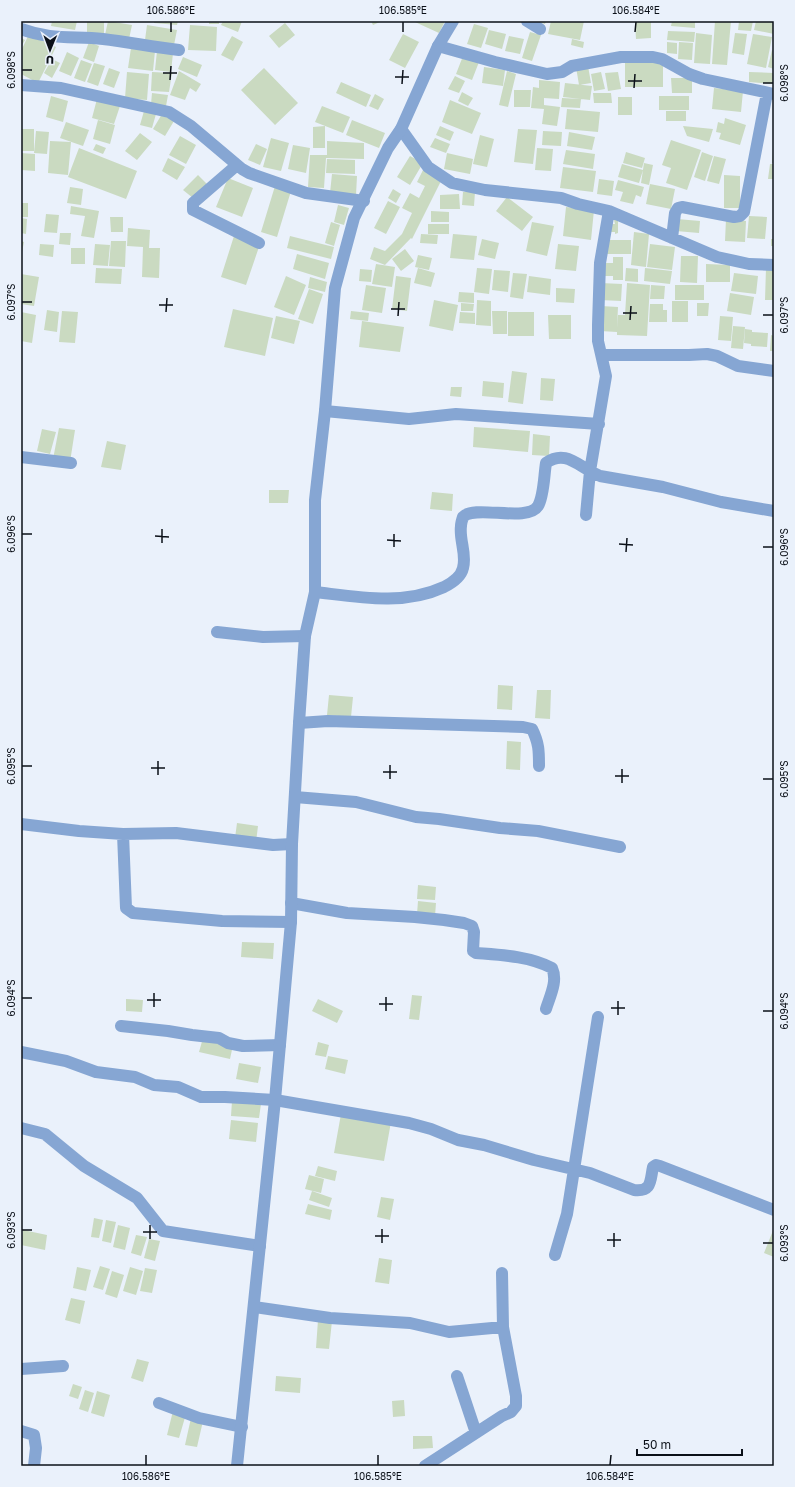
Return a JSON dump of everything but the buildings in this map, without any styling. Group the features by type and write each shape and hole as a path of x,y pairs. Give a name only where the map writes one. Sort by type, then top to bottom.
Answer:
{"street":[{"path":"238,1466 246,1372 275,1100 291,922 292,844 305,636 315,592 315,500 325,411 335,288 354,218 364,201 388,148 401,129 438,46 453,21"},
{"path":"527,21 540,29"},
{"path":"21,28 37,34 53,37 102,39 179,50"},
{"path":"438,46 495,62 547,74 562,72 572,66 621,57 653,57 662,59 689,74 703,79 770,94 744,212 740,216 734,217 682,207 678,208 675,213 672,238"},
{"path":"21,85 61,88 169,112 191,126 237,165 249,173 306,193 364,201"},
{"path":"401,129 428,167 452,183 485,190 561,198 578,204 609,211 717,257 749,264 774,265"},
{"path":"237,165 193,203 193,210 259,243"},
{"path":"586,515 590,471 606,376 598,341 600,263 609,211"},
{"path":"602,355 689,356 707,354 717,356 738,366 774,371"},
{"path":"325,411 409,419 456,414 599,424"},
{"path":"21,457 71,463"},
{"path":"315,592 368,598 394,599 419,595 436,590 454,582 463,569 464,557 461,526 465,515 470,512 528,512 537,508 541,499 546,463 552,458 565,457 600,476 663,487 721,502 774,512"},
{"path":"217,632 263,637 305,636"},
{"path":"299,723 328,721 523,727 532,729 536,737 539,748 539,766"},
{"path":"295,797 356,802 416,817 500,828 538,831 620,847"},
{"path":"21,824 79,831 123,834 176,833 274,845 292,844"},
{"path":"123,834 126,908 129,911 134,913 222,921 291,922"},
{"path":"292,903 347,913 414,917 464,923 472,926 474,932 473,951 476,953 507,955 546,964 552,968 555,974 546,1009"},
{"path":"555,1254 567,1214 598,1017"},
{"path":"121,1026 219,1038 228,1043 243,1046 280,1045"},
{"path":"21,1052 66,1061 96,1072 135,1077 154,1085 178,1086 201,1097 275,1100 409,1123 431,1129 458,1140 484,1145 534,1160 590,1173 641,1191 646,1189 649,1185 653,1167 656,1165 774,1210"},
{"path":"21,1128 45,1134 84,1166 137,1198 163,1231 260,1246"},
{"path":"424,1466 512,1412 516,1406 515,1389 503,1327 502,1273"},
{"path":"254,1307 330,1318 410,1323 449,1332 503,1327"},
{"path":"21,1369 63,1366"},
{"path":"457,1376 476,1433"},
{"path":"159,1403 199,1418 242,1427"},
{"path":"21,1431 34,1435 36,1448 34,1466"}]}
